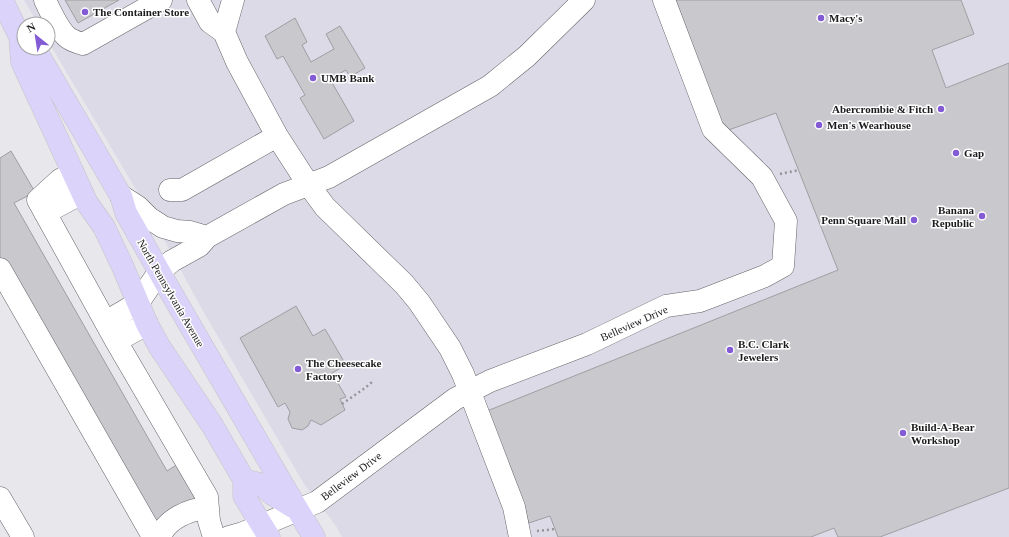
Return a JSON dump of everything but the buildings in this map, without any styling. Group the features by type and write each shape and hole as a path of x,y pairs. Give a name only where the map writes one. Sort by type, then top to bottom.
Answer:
{"main road":[{"name":"North Pennsylvania Avenue","path":"2,0 16,26"},
{"name":"North Pennsylvania Avenue","path":"23,56 22,62 82,193 104,228 147,324 159,346 212,425 244,480 244,496 265,531"},
{"name":"North Pennsylvania Avenue","path":"39,56 121,196 126,213 159,272 314,537"},
{"path":"244,480 260,484 272,494 298,510"}],"street":[{"path":"45,0 62,31 67,37 75,42 83,44 161,0"},
{"path":"198,0 210,22 224,32 237,62 277,136 289,157 308,184 325,207 404,284 419,302 453,353 514,506 520,537"},
{"path":"224,32 233,0"},
{"path":"106,322 138,304 159,272 172,262 199,246 207,237 284,194 329,177 490,86 527,56 584,0"},
{"name":"Belleview Drive","path":"229,537 265,531 298,510 316,502 455,399 469,391 490,381 587,344 666,306 700,301 765,276 783,266 786,221 762,178 713,129 664,0"},
{"path":"170,190 182,190 277,136"},
{"path":"41,207 60,180 73,173"},
{"path":"41,207 82,193"},
{"path":"121,196 138,207 149,218 162,227 207,237"},
{"path":"41,207 116,341 207,497 209,522 214,537"},
{"path":"0,269 151,533 155,537"},
{"path":"116,341 147,324"},
{"path":"0,498 23,537"},
{"path":"160,537 164,529 173,521 194,510 208,508"}],"path":[{"path":"342,404 372,382"}],"shaded area":[{"path":"24,0 1009,0 1009,537 342,537 336,526 304,484 203,311 145,205 56,55 56,16 33,16"}],"place":[{"name":"The Container Store","path":"85,12"},
{"name":"Macy's","path":"821,18"},
{"name":"UMB Bank","path":"313,78"},
{"name":"Abercrombie & Fitch","path":"941,109"},
{"name":"Men's Wearhouse","path":"819,125"},
{"name":"Gap","path":"956,153"},
{"name":"Banana Republic","path":"982,216"},
{"name":"Penn Square Mall","path":"914,220"},
{"name":"B.C. Clark Jewelers","path":"730,350"},
{"name":"The Cheesecake Factory","path":"298,369"},
{"name":"Build-A-Bear Workshop","path":"903,433"}]}
